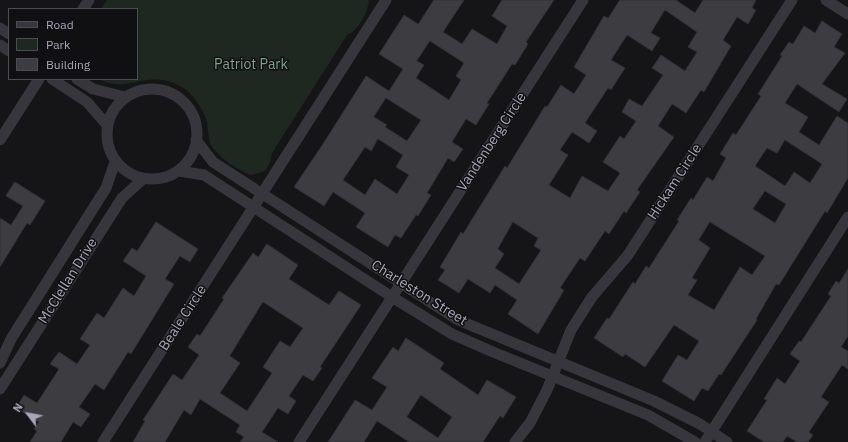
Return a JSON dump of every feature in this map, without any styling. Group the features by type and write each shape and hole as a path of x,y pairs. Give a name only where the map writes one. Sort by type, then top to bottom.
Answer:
{"street":[{"path":"262,194 386,0"},
{"name":"Vandenberg Circle","path":"401,283 583,0"},
{"name":"Hickam Circle","path":"515,442 530,423 571,330 588,304 628,255 792,0"},
{"path":"826,0 848,14"},
{"path":"0,140 38,80"},
{"path":"54,80 87,102 107,125"},
{"path":"79,80 93,89 125,97"},
{"path":"159,90 175,97 189,108 196,124 196,140 190,158 179,171 161,178 143,179 128,173 115,162 108,144 107,125 113,110 125,97 141,91 159,90"},
{"name":"Charleston Street","path":"196,140 213,162 458,320 654,401 712,432 727,442"},
{"name":"McClellan Drive","path":"0,363 11,339 106,188 115,162"},
{"name":"Charleston Street","path":"179,171 204,175 253,208 452,334 648,415 695,442"},
{"name":"McClellan Drive","path":"0,389 122,198 143,179"},
{"name":"Beale Circle","path":"103,442 262,194"},
{"path":"705,442 848,217"},
{"path":"299,442 401,283"}],"green space":[{"name":"Patriot Park","path":"107,0 369,0 367,10 359,25 347,35 272,153 266,170 251,175 228,162 213,148 210,143 207,122 203,112 189,92 185,89 172,82 160,80 119,84 102,80 138,80 138,8 102,8"}],"building":[{"path":"434,0 464,0 443,32 462,44 472,29 497,44 507,26 492,16 502,0 554,0 526,42 528,44 515,65 512,64 487,103 489,104 476,125 466,119 452,142 463,149 454,162 448,158 427,193 431,195 418,216 416,215 401,238 395,235 388,247 356,227 365,213 333,192 324,206 294,187 366,76 389,91 403,69 379,54 404,15 418,24","holes":["430,41 464,63 456,76 461,80 449,100 416,78 424,65 417,61","386,98 421,120 407,141 385,127 387,125 374,117","378,139 403,155 396,167 409,175 397,194 375,179 365,195 343,180 365,147 371,151"]},
{"path":"620,0 676,0 695,13 703,0 756,0 752,8 756,10 748,24 737,17 723,40 731,46 704,92 701,90 686,113 672,104 658,126 674,137 637,190 640,192 626,213 624,211 609,234 605,231 585,261 580,258 560,288 564,290 538,334 508,314 517,300 495,285 490,293 468,279 459,293 438,280 445,270 440,267 461,232 463,234 505,166 507,168 545,106 547,107 561,85 574,94 586,75 574,67 604,16 608,18","holes":["665,10 697,32 688,47 697,52 685,71 661,55 652,68 663,75 642,106 629,99 622,112 636,121 624,139 620,136 603,162 620,173 608,191 582,176 570,198 549,185 568,155 560,150 572,132 589,143 597,131 585,123 608,88 611,90 625,68 611,60 627,35 652,51 660,38 651,33","513,222 538,238 534,246 541,250 519,284 495,268 504,254 498,249"]},
{"path":"822,21 842,34 834,47 845,53 822,84 847,99 839,112 797,84 785,103 808,117 799,132 819,145 837,116 848,123 848,178 827,213 825,211 779,285 776,284 756,319 757,320 721,375 719,374 708,391 702,388 694,401 662,381 678,355 687,360 699,341 674,325 645,367 625,354 623,357 594,338 607,318 609,319 633,282 635,284 646,266 649,268 679,221 677,220 691,198 693,200 707,177 713,181 726,158 720,154 733,133 736,135 761,96 758,94 789,42 793,44 804,26 815,33","holes":["785,140 822,164 810,183 794,172 785,186 755,166 767,148 777,153","765,191 786,204 775,223 753,209","710,222 765,256 752,275 740,267 714,310 688,295 697,280 692,278 710,248 699,240"]},
{"path":"15,182 45,201 30,225 27,223 0,267 0,218 11,225 23,206 6,196"},
{"path":"156,222 198,249 190,262 180,256 165,279 174,284 131,354 128,352 104,390 95,384 79,407 90,414 81,427 73,422 61,442 30,442 37,431 34,429 39,422 16,408 24,395 37,403 59,369 50,364 59,352 77,364 90,345 80,339 97,313 104,318 123,288 134,296 146,276 123,261 132,248 137,251"},
{"path":"267,244 298,265 289,279 329,305 339,291 361,305 320,367 322,368 313,381 303,375 289,396 296,401 288,414 278,408 262,432 278,442 240,442 244,437 236,432 240,425 200,399 191,415 184,410 165,442 133,442 145,421 143,420 173,374 182,380 199,355 188,347 197,334 200,336 224,299 222,298 253,253 258,257","holes":["263,302 303,328 290,347 280,341 263,367 272,373 247,411 220,393 240,363 230,356"]},
{"path":"848,269 848,336 841,347 848,351 848,369 842,365 821,397 829,402 809,432 813,435 808,442 797,442 787,436 783,442 764,442 747,431 767,400 764,399 777,378 785,384 800,361 790,354 799,341 801,342 831,296 828,294 836,281 839,283"},
{"path":"406,338 444,363 440,369 478,395 487,380 516,397 503,418 500,416 483,442 409,442 377,421 364,442 328,442 355,400 372,410 387,387 372,378 393,347 398,351","holes":["421,395 452,417 438,438 407,417"]}]}
